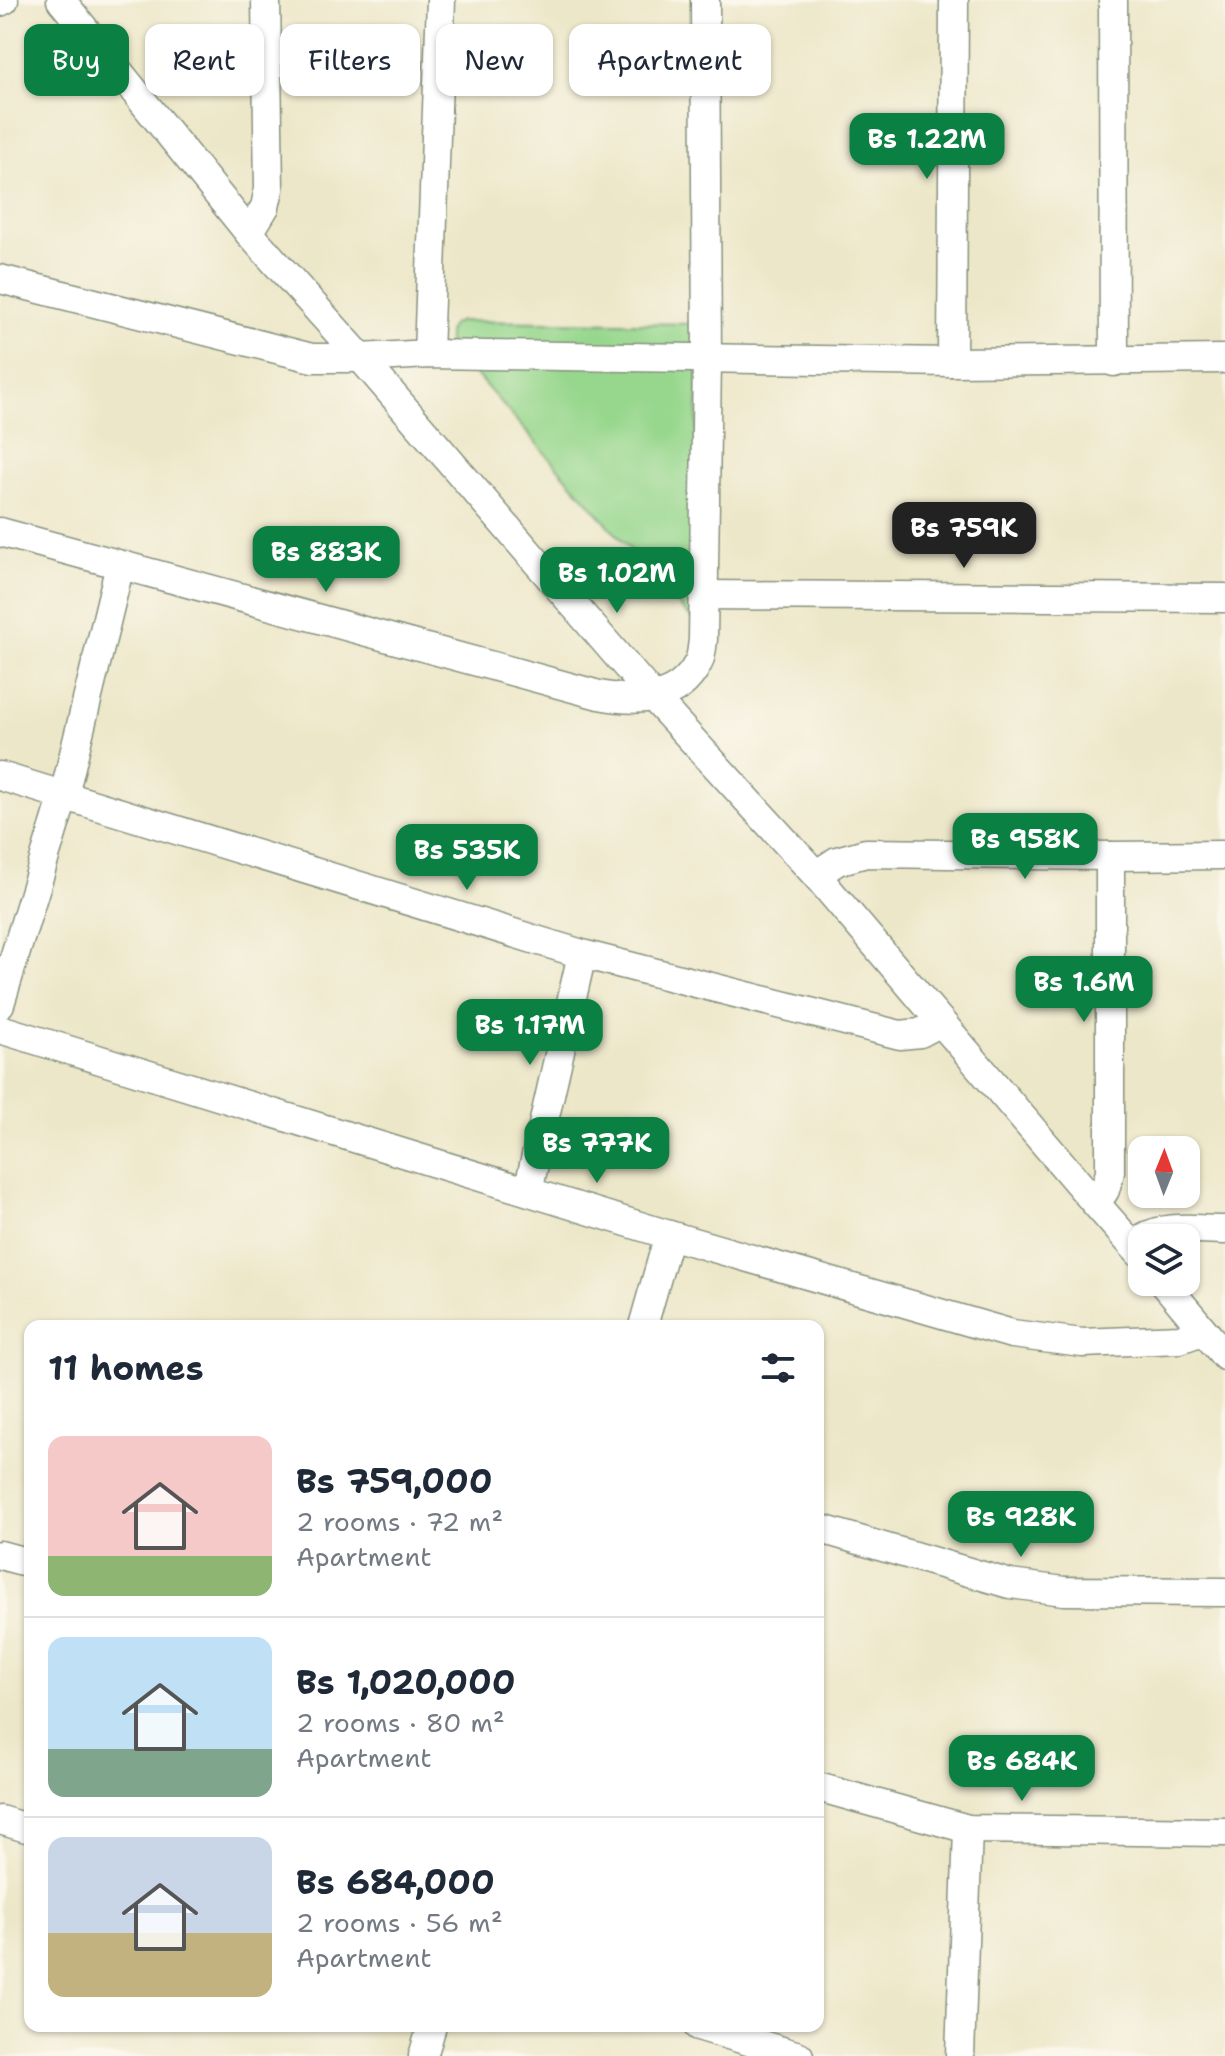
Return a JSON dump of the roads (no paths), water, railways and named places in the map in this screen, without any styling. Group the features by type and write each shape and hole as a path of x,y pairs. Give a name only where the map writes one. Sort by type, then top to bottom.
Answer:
{"street":[{"path":"61,0 249,233 653,697 816,875 1096,1204 1128,1233"},
{"path":"249,233 265,207 269,189 266,0"},
{"path":"428,354 441,0"},
{"path":"0,532 599,695 641,700 674,690 700,661 703,639 707,359 705,0"},
{"path":"952,362 954,0"},
{"path":"1113,0 1114,362"},
{"path":"0,279 312,358 428,354 952,362 1225,359"},
{"path":"0,1004 64,795 120,565"},
{"path":"703,595 1225,598"},
{"path":"0,776 582,954 900,1035 920,1033 941,1022"},
{"path":"816,875 837,861 866,853 1225,855"},
{"path":"1096,1204 1105,1190 1110,1172 1110,856"},
{"path":"528,1191 582,954"},
{"path":"0,1029 669,1235 1012,1334 1082,1343 1180,1339 1202,1331"},
{"path":"1200,1230 1225,1230"},
{"path":"645,1320 669,1235"},
{"path":"1174,1296 1225,1356"},
{"path":"824,1530 1010,1584 1064,1591 1225,1592"},
{"path":"0,1555 24,1561"},
{"path":"824,1789 968,1829 1225,1832"},
{"path":"0,1820 24,1827"},
{"path":"960,2056 968,1829"},
{"path":"423,2056 430,2032"},
{"path":"718,2032 799,2056"}]}
